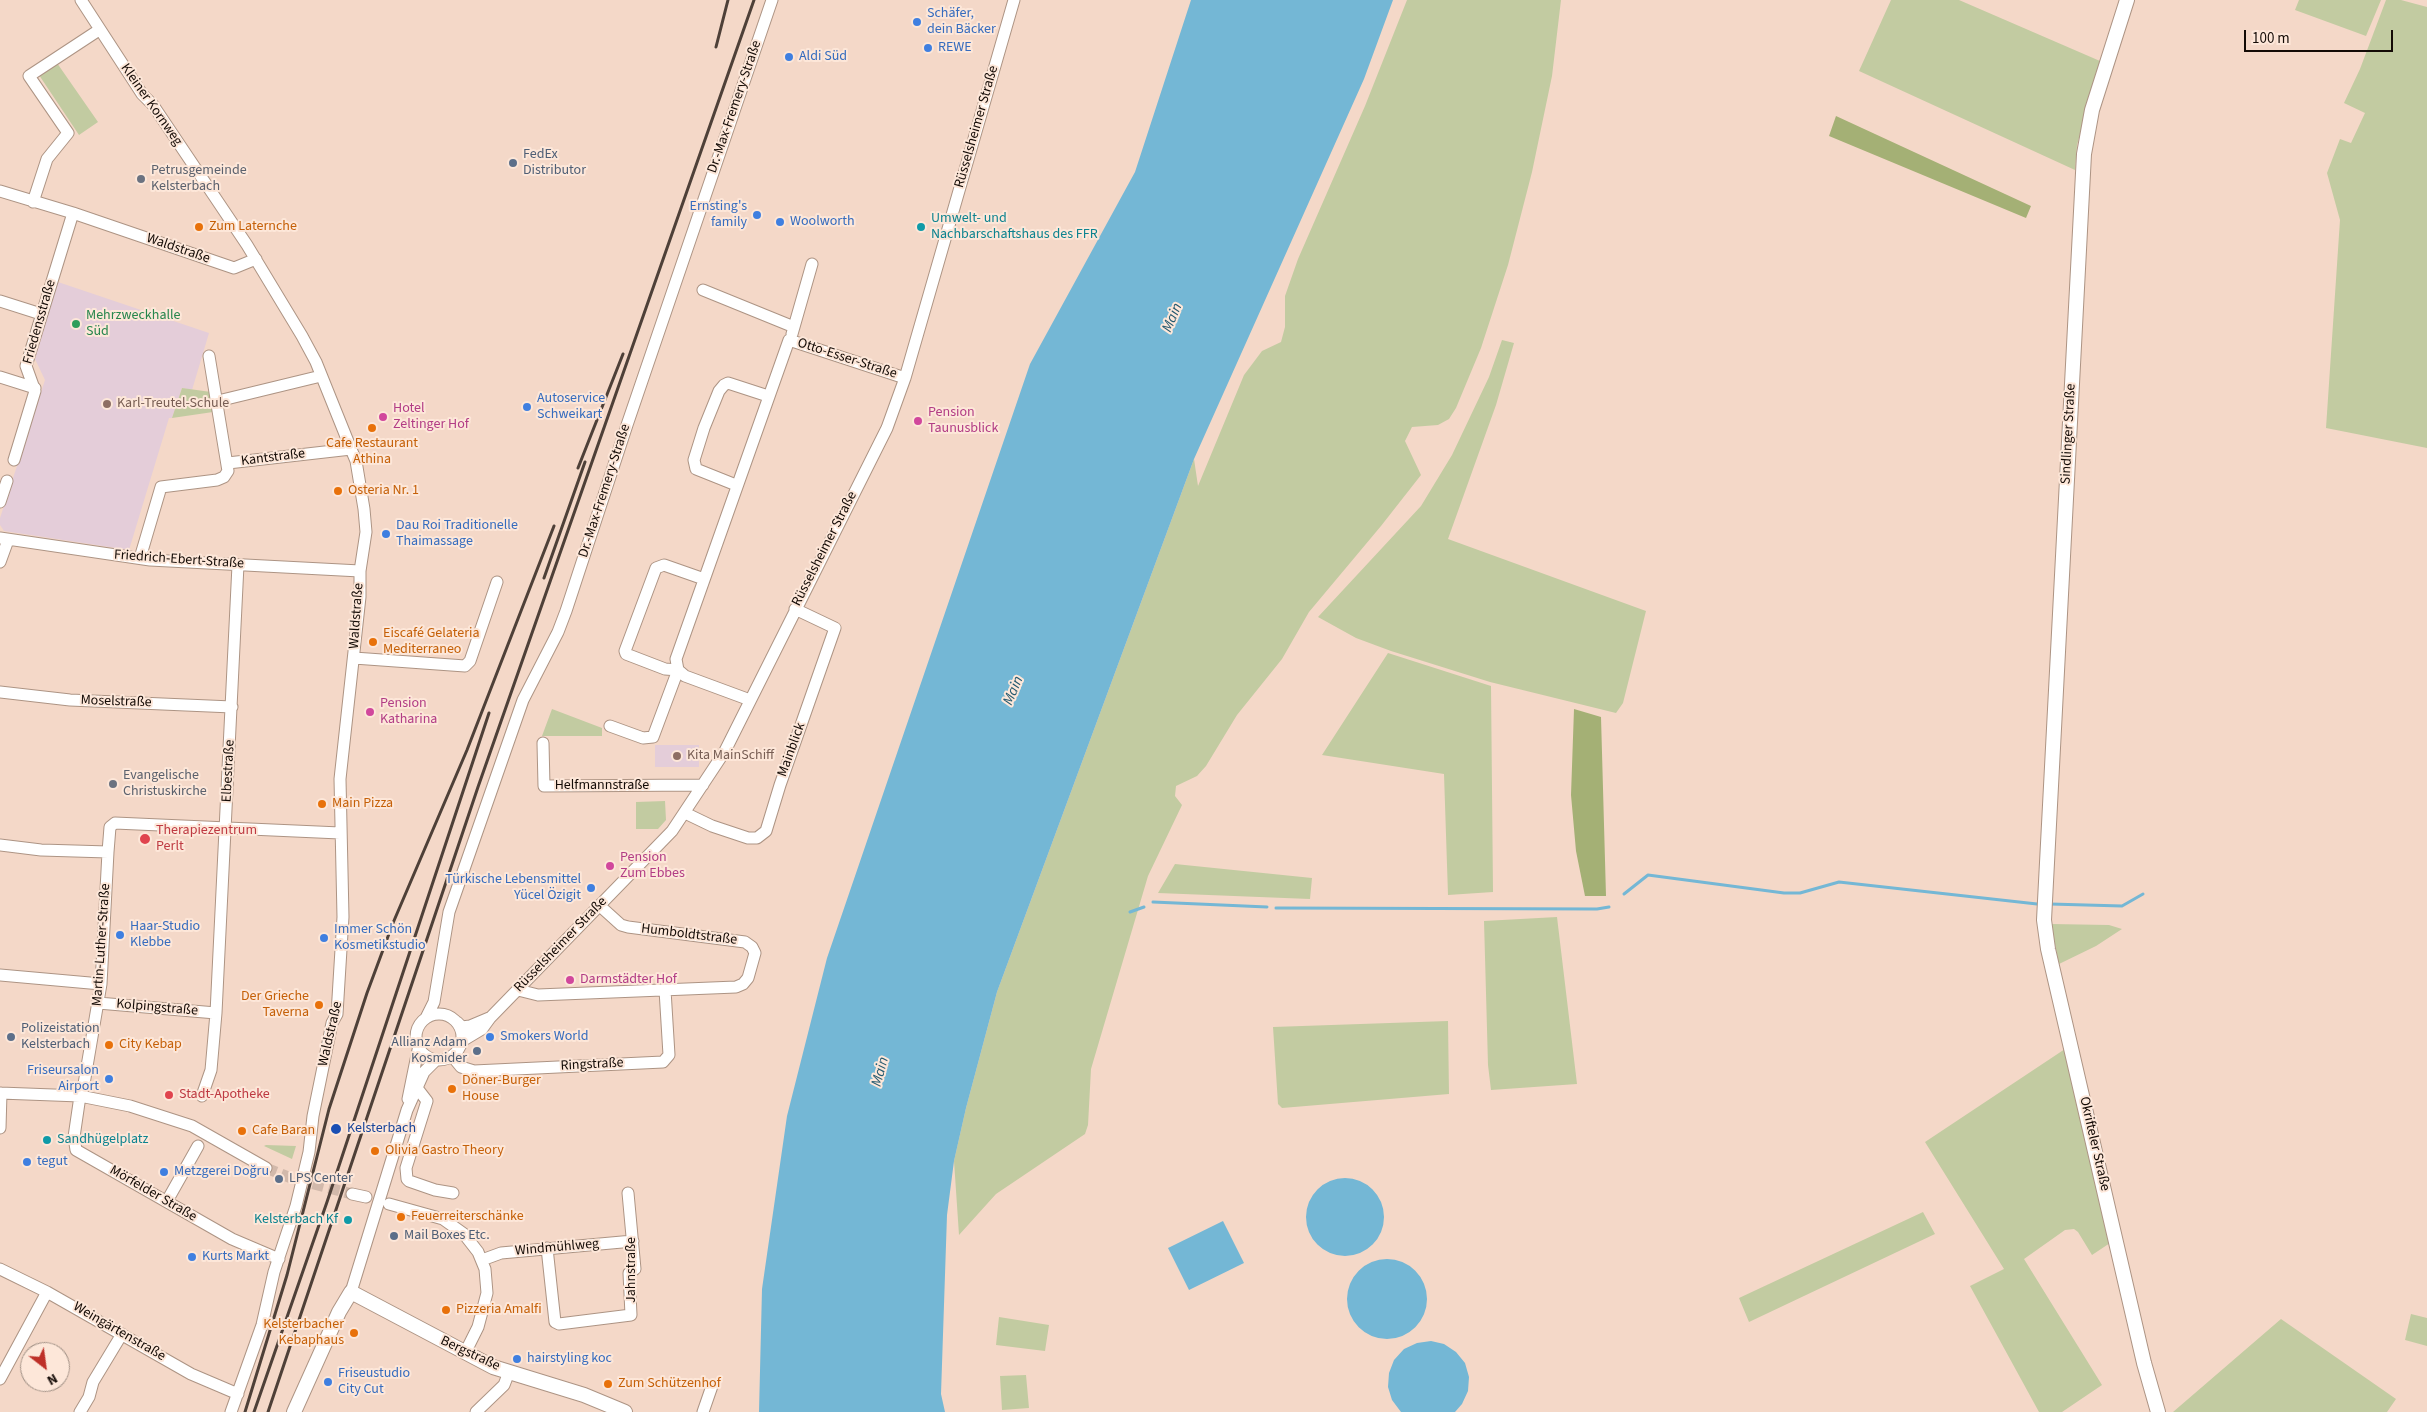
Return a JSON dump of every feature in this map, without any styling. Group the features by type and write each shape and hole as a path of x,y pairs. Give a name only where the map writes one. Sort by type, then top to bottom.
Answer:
{"street":[{"name":"Kleiner Kornweg","path":"81,0 142,94 153,105 256,260"},
{"name":"Dr.-Max-Fremery-Straße","path":"426,1018 432,1009 449,912 523,700 558,632 566,611 626,425 772,0"},
{"name":"Rüsselsheimer Straße","path":"462,1041 482,1029 490,1018 672,831 725,751 886,428 905,378 1014,0"},
{"name":"Sindlinger Straße","path":"2046,875 2084,154 2092,110 2127,0"},
{"path":"33,202 47,159 68,133 29,76 99,30"},
{"name":"Waldstraße","path":"0,191 72,212 234,268 256,260 302,336 321,376 351,449 361,488 366,532 360,571 354,658 342,761 340,833 343,844 342,917 337,1014 332,1023 313,1116 309,1152 296,1206 274,1272 262,1325 231,1412"},
{"name":"Friedensstraße","path":"35,388 26,366 72,212"},
{"path":"789,340 812,264"},
{"name":"Otto-Esser-Straße","path":"703,290 794,327"},
{"path":"0,301 41,314"},
{"name":"Otto-Esser-Straße","path":"610,726 643,738 653,737 678,670 676,659 736,485 789,340 905,378"},
{"path":"209,356 228,463"},
{"path":"218,401 321,376"},
{"path":"0,377 35,388 34,400 14,460"},
{"path":"736,485 696,469 694,460 704,428 718,391 728,383 768,396"},
{"name":"Kantstraße","path":"140,558 161,487 218,480 224,477 228,471 228,463 351,449"},
{"path":"0,502 7,481"},
{"path":"0,562 4,539"},
{"name":"Friedrich-Ebert-Straße","path":"4,539 140,558 360,571"},
{"name":"Elbestraße","path":"202,1096 211,1070 216,1013 227,828 238,565"},
{"path":"704,579 664,565 656,568 625,651 626,654 665,669 678,670 685,676 750,700"},
{"path":"354,658 465,666 470,661 497,582"},
{"name":"Mainblick","path":"685,813 712,826 748,838 757,838 766,831 780,784 835,628 795,609"},
{"name":"Moselstraße","path":"0,692 70,700 232,707"},
{"name":"Helfmannstraße","path":"542,743 544,786 703,786"},
{"name":"Martin-Luther-Straße","path":"80,1096 84,1084 101,984 110,827 115,823 340,833"},
{"path":"0,845 41,850 108,852"},
{"name":"Okrifteler Straße","path":"2046,875 2044,920 2048,948 2144,1363 2158,1412"},
{"name":"Humboldtstraße","path":"600,906 621,925 628,927 745,942 752,947 754,953 748,978 743,984 665,990"},
{"name":"Kolpingstraße","path":"0,975 101,984"},
{"name":"Dr.-Max-Fremery-Straße","path":"438,980 443,1014"},
{"path":"518,990 538,995 665,990"},
{"name":"Ringstraße","path":"452,1056 461,1067 474,1071 663,1062 669,1055 665,990"},
{"name":"Kolpingstraße","path":"98,1003 216,1013"},
{"path":"294,1412 339,1312 351,1292 357,1265 407,1110 424,1072 435,1061 452,1056 459,1049 462,1041 462,1035 457,1022 443,1014 432,1015 426,1018 416,1029 415,1036 418,1050 407,1110"},
{"name":"Rüsselsheimer Straße","path":"457,1022 462,1027 490,1018"},
{"path":"418,1050 428,1059 435,1061"},
{"path":"417,1088 426,1101 406,1168 407,1179 435,1190 453,1193"},
{"path":"0,1128 1,1093 80,1096 106,1100 178,1120 212,1136 266,1168"},
{"name":"Mörfelder Straße","path":"80,1096 74,1137 76,1150 232,1239 279,1259"},
{"path":"167,1201 198,1146"},
{"name":"Jahnstraße","path":"547,1248 555,1322 559,1324 631,1315 629,1273 635,1270 628,1193"},
{"path":"352,1194 366,1197"},
{"path":"389,1204 428,1214 455,1226 472,1242 482,1260 488,1284 486,1305 478,1327 464,1354"},
{"name":"Windmühlweg","path":"482,1260 502,1253 633,1241"},
{"name":"Weingärtenstraße","path":"0,1269 47,1292 191,1374 238,1394"},
{"path":"0,1378 47,1292"},
{"name":"Bergstraße","path":"351,1292 464,1354 493,1367 584,1395 624,1412"},
{"path":"80,1412 89,1397 93,1382 122,1334"},
{"path":"476,1412 504,1385 509,1372"},
{"path":"703,1412 712,1386"}],"shaded area":[{"name":"Karl-Treutel-Schule","path":"58,282 209,333 192,390 182,388 172,418 169,418 129,550 4,531 0,525 0,518 45,380 35,359"},
{"name":"Kita MainSchiff","path":"655,745 699,745 699,767 655,767"}],"green space":[{"path":"1407,0 1561,0 1552,76 1532,172 1508,265 1481,348 1456,408 1449,419 1438,425 1412,427 1405,441 1421,475 1309,612 1282,659 1237,715 1206,766 1197,776 1176,786 1175,796 1182,805 1148,876 1091,1069 1088,1125 1085,1134 996,1194 959,1235 954,1161 997,992 1194,459 1198,486 1244,375 1262,351 1281,342 1285,327 1285,296 1298,259 1365,106"},
{"path":"1891,0 1959,0 2100,61 2077,145 2075,170 1859,71"},
{"path":"2299,0 2381,0 2366,36 2295,10"},
{"path":"2386,0 2401,0 2427,7 2427,448 2326,428 2340,220 2327,173 2340,139 2351,143 2365,113 2344,103 2360,69"},
{"path":"57,63 98,122 79,135 39,75"},
{"path":"1836,116 2031,206 2026,218 1829,136"},
{"path":"1502,340 1514,343 1496,405 1448,539 1646,611 1623,703 1616,713 1490,682 1391,651 1356,638 1318,617 1421,506 1452,455 1489,377"},
{"path":"182,388 211,392 213,412 172,418"},
{"path":"1388,653 1491,686 1493,892 1448,895 1444,774 1322,755"},
{"path":"552,709 602,728 602,736 542,736"},
{"path":"1574,709 1601,717 1606,896 1585,896 1576,851 1571,795"},
{"path":"665,801 666,820 658,829 636,829 636,802"},
{"path":"1175,864 1312,878 1310,899 1158,893"},
{"path":"1557,917 1577,1084 1491,1090 1488,1065 1484,921"},
{"path":"2051,924 2109,925 2122,929 2096,946 2059,964"},
{"path":"1448,1021 1449,1094 1282,1108 1278,1104 1273,1027"},
{"path":"2065,1049 2110,1243 2092,1255 2078,1232 2074,1229 2065,1230 2024,1259 2102,1385 2062,1412 2039,1412 1970,1286 2004,1269 1925,1142"},
{"path":"264,1146 296,1146 292,1159"},
{"path":"1923,1212 1935,1234 1749,1322 1739,1298"},
{"path":"2411,1314 2427,1318 2427,1346 2405,1340"},
{"path":"999,1317 1049,1325 1045,1351 996,1345"},
{"path":"2281,1319 2396,1399 2387,1412 2173,1412"},
{"path":"1026,1375 1029,1408 1002,1410 1000,1376"}],"water":[{"name":"Main","path":"1191,0 1393,0 1364,79 1194,459 997,992 954,1161 947,1215 941,1394 945,1412 759,1412 762,1289 787,1116 827,958 1030,364 1135,172"},
{"path":"1345,1178 1360,1181 1373,1189 1381,1202 1384,1217 1381,1232 1373,1245 1360,1253 1345,1256 1330,1253 1317,1245 1309,1232 1306,1217 1309,1202 1317,1189 1330,1181"},
{"path":"1223,1221 1244,1263 1189,1290 1168,1248"},
{"path":"1379,1259 1395,1259 1416,1270 1427,1291 1427,1307 1416,1328 1395,1339 1379,1339 1365,1333 1353,1321 1347,1307 1347,1291 1353,1277 1365,1265"},
{"path":"1431,1341 1444,1344 1456,1352 1465,1363 1469,1377 1468,1391 1462,1404 1455,1412 1401,1412 1392,1400 1388,1387 1389,1373 1394,1360 1404,1349 1417,1343"}],"waterway":[{"path":"1624,894 1648,875 1784,893 1800,893 1839,882 2037,904"},
{"path":"2050,904 2122,906 2143,894"},
{"path":"1153,902 1267,907"},
{"path":"1130,912 1144,907"},
{"path":"1276,908 1597,909 1609,907"}],"tunnel":[{"path":"266,1168 291,1178 352,1194"}],"railway":[{"path":"716,47 728,0"},
{"path":"268,1412 478,787 754,0"},
{"path":"578,468 623,354"},
{"path":"544,578 585,462"},
{"path":"245,1412 287,1275 329,1109 367,993 393,923 467,750 554,526"},
{"path":"254,1412 327,1202 489,713"}],"place":[{"name":"Schäfer, dein Bäcker","path":"917,22"},
{"name":"REWE","path":"928,48"},
{"name":"Aldi Süd","path":"789,57"},
{"name":"FedEx Distributor","path":"513,163"},
{"name":"Petrusgemeinde Kelsterbach","path":"141,179"},
{"name":"Ernsting's family","path":"757,215"},
{"name":"Woolworth","path":"780,222"},
{"name":"Zum Laternche","path":"199,227"},
{"name":"Umwelt- und Nachbarschaftshaus des FFR","path":"921,227"},
{"name":"Mehrzweckhalle Süd","path":"76,324"},
{"name":"Karl-Treutel-Schule","path":"107,404"},
{"name":"Autoservice Schweikart","path":"527,407"},
{"name":"Hotel Zeltinger Hof","path":"383,417"},
{"name":"Pension Taunusblick","path":"918,421"},
{"name":"Cafe Restaurant Athina","path":"372,428"},
{"name":"Osteria Nr. 1","path":"338,491"},
{"name":"Dau Roi Traditionelle Thaimassage","path":"386,534"},
{"name":"Eiscafé Gelateria Mediterraneo","path":"373,642"},
{"name":"Pension Katharina","path":"370,712"},
{"name":"Kita MainSchiff","path":"677,756"},
{"name":"Evangelische Christuskirche","path":"113,784"},
{"name":"Main Pizza","path":"322,804"},
{"name":"Therapiezentrum Perlt","path":"145,839"},
{"name":"Pension Zum Ebbes","path":"610,866"},
{"name":"Türkische Lebensmittel Yücel Özigit","path":"591,888"},
{"name":"Haar-Studio Klebbe","path":"120,935"},
{"name":"Immer Schön Kosmetikstudio","path":"324,938"},
{"name":"Darmstädter Hof","path":"570,980"},
{"name":"Der Grieche Taverna","path":"319,1005"},
{"name":"Polizeistation Kelsterbach","path":"11,1037"},
{"name":"Smokers World","path":"490,1037"},
{"name":"City Kebap","path":"109,1045"},
{"name":"Allianz Adam Kosmider","path":"477,1051"},
{"name":"Friseursalon Airport","path":"109,1079"},
{"name":"Döner-Burger House","path":"452,1089"},
{"name":"Stadt-Apotheke","path":"169,1095"},
{"name":"Kelsterbach","path":"336,1129"},
{"name":"Cafe Baran","path":"242,1131"},
{"name":"Sandhügelplatz","path":"47,1140"},
{"name":"Olivia Gastro Theory","path":"375,1151"},
{"name":"tegut","path":"27,1162"},
{"name":"Metzgerei Doğru","path":"164,1172"},
{"name":"LPS Center","path":"279,1179"},
{"name":"Feuerreiterschänke","path":"401,1217"},
{"name":"Kelsterbach Kf","path":"348,1220"},
{"name":"Mail Boxes Etc.","path":"394,1236"},
{"name":"Kurts Markt","path":"192,1257"},
{"name":"Pizzeria Amalfi","path":"446,1310"},
{"name":"Kelsterbacher Kebaphaus","path":"354,1333"},
{"name":"hairstyling koc","path":"517,1359"},
{"name":"Friseustudio City Cut","path":"328,1382"},
{"name":"Zum Schützenhof","path":"608,1384"}]}
